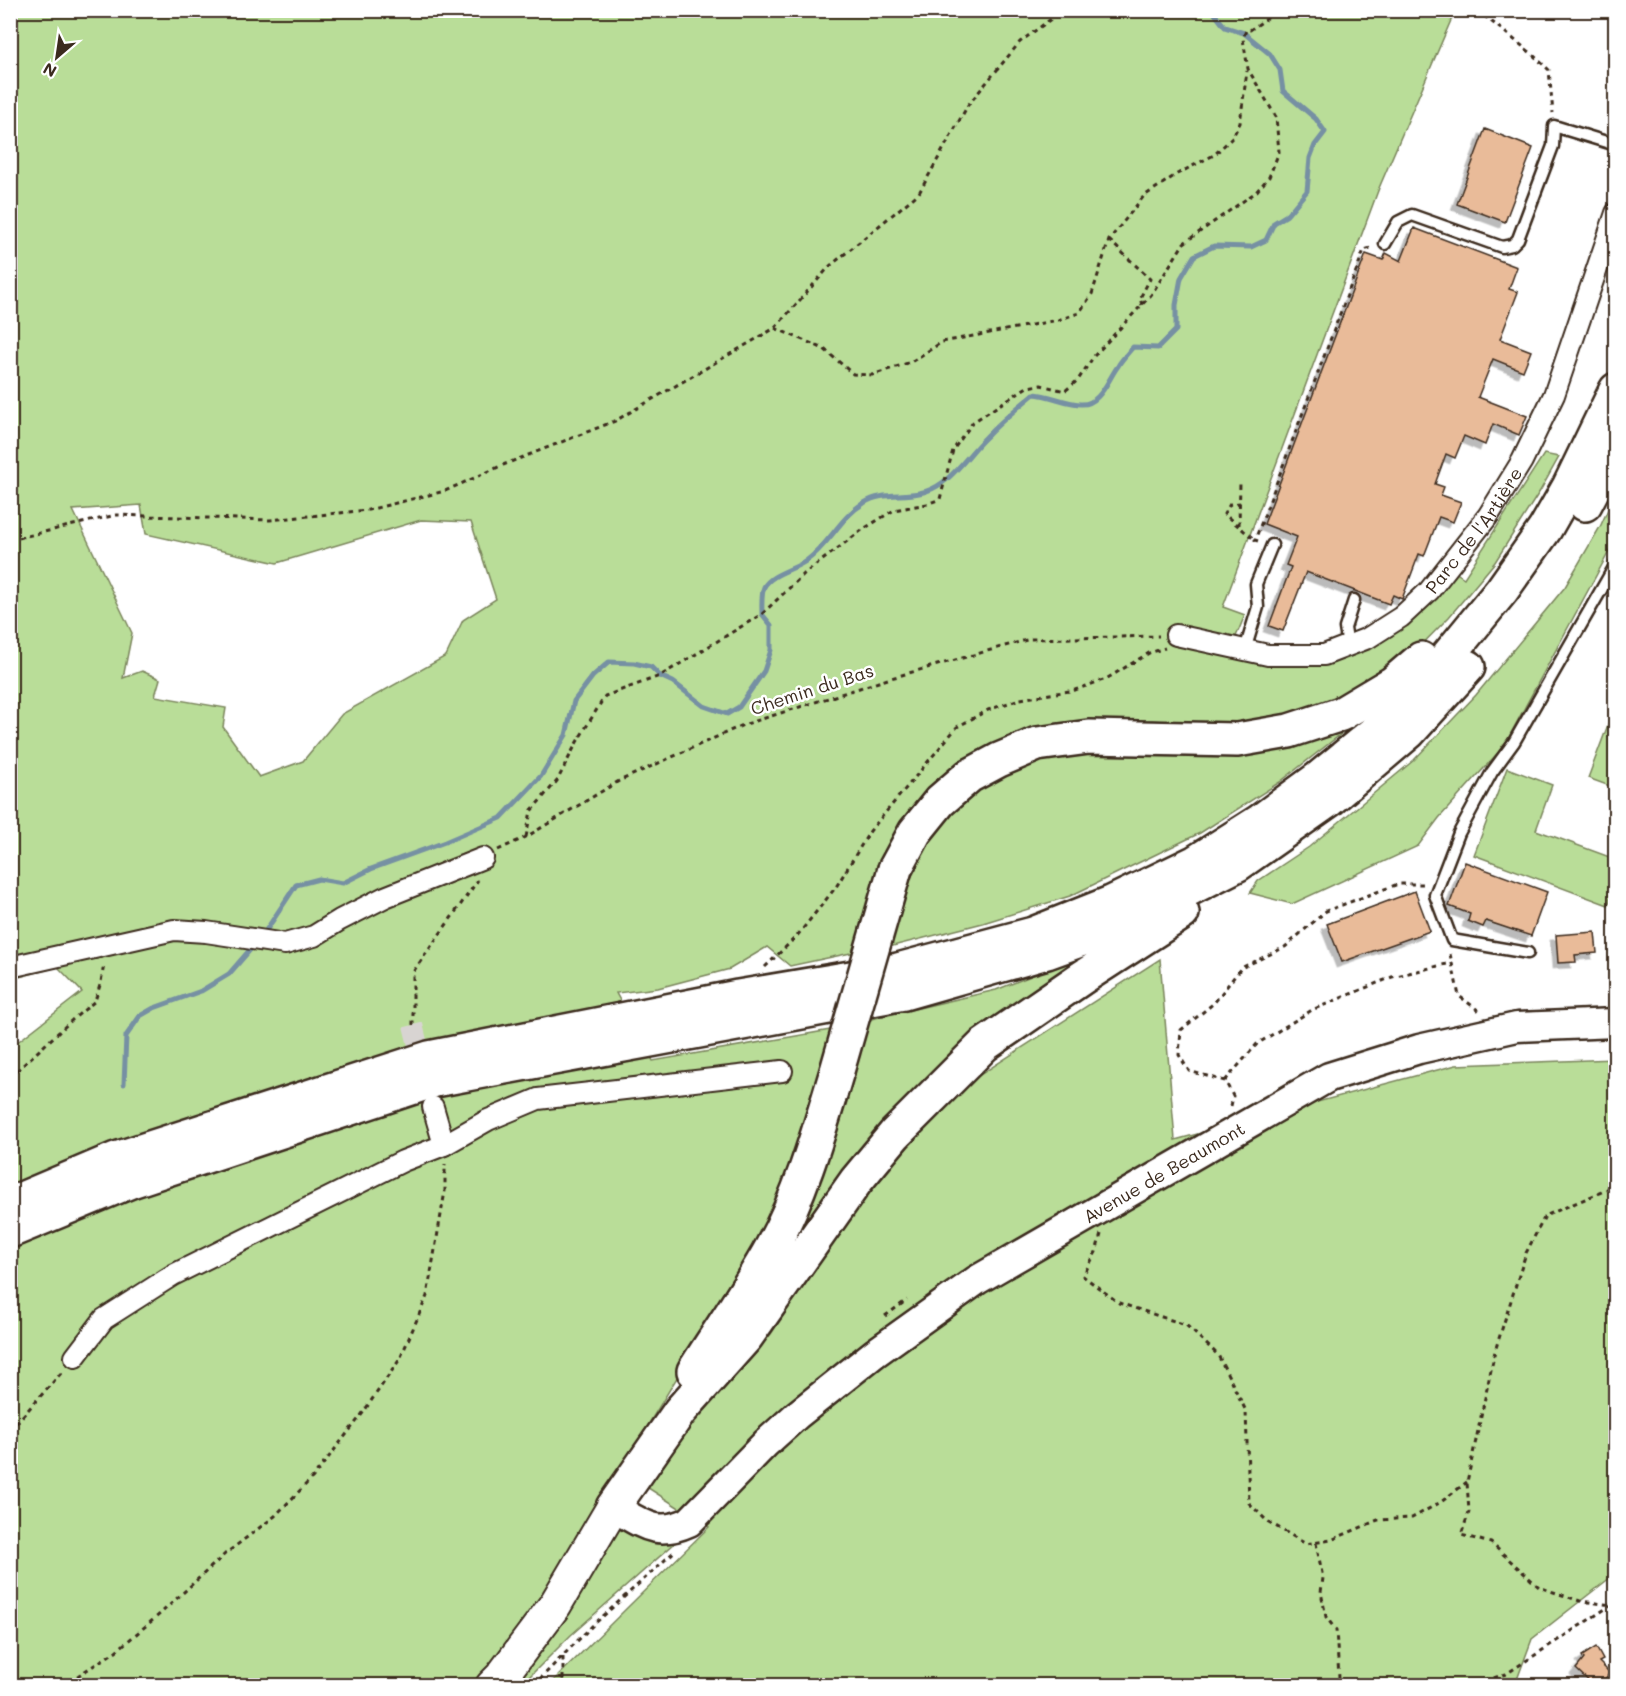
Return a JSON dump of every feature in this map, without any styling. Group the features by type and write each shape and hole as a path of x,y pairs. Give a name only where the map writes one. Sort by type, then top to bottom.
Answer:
{"highway":[{"path":"10,1204 116,1159 429,1058 738,997 898,970 1033,934 1111,903 1196,862 1259,822 1319,778 1381,727 1443,662 1502,590 1545,528 1569,487 1616,390"},
{"path":"10,1231 131,1180 435,1080 904,993 1047,952 1110,929 1238,864 1329,800 1409,732 1463,673 1515,610 1590,496 1616,445"},
{"path":"613,1507 632,1472 772,1246 793,1203 811,1155 837,1071 895,869 915,832 940,801 969,776 1037,744 1089,737 1237,740 1289,731 1341,714 1393,684 1447,636 1516,546 1548,494 1569,487"},
{"path":"613,1507 680,1412 746,1337 856,1181 895,1134 984,1045 1083,977 1246,876 1289,845 1329,800"}],"main road":[{"name":"Avenue de Beaumont","path":"613,1507 644,1524 661,1530 690,1522 766,1443 875,1353 977,1280 1329,1077 1419,1049 1517,1027 1616,1023"},
{"path":"492,1686 555,1605 613,1507"}],"street":[{"name":"Parc de l'Artière","path":"1176,635 1268,655 1324,654 1368,638 1401,617 1429,591 1488,516 1522,461 1554,395 1616,213"},
{"path":"10,967 174,930 285,944 314,936 339,920 385,897 483,858"},
{"path":"75,1357 104,1319 173,1275 403,1161 444,1145 488,1120 538,1099 782,1071"},
{"path":"434,1107 444,1145"}],"lane":[{"path":"1385,244 1398,222 1412,215 1502,247 1512,245 1518,239 1553,146 1554,126 1616,145"},
{"path":"1245,650 1258,607 1256,585 1272,545"},
{"path":"1528,953 1452,940 1435,895 1459,833 1492,772 1514,742 1616,564"},
{"path":"1348,646 1345,628 1354,600"}],"path":[{"path":"10,540 116,515 270,520 368,510 445,491 503,465 615,421 775,328 830,266 919,193 968,105 1020,42 1063,10"},
{"path":"1267,10 1273,15"},
{"path":"526,837 531,812 557,781 576,742 605,696 660,676 753,620 804,574 862,530 894,510 927,504 940,499 953,450 973,422 1027,387 1041,385 1065,392 1078,380 1094,356 1151,295 1184,243 1257,192 1269,177 1279,152 1276,117 1248,69 1242,39 1244,33 1279,10"},
{"path":"1477,10 1549,70 1554,126"},
{"path":"775,328 824,349 853,374 872,375 911,362 942,342 1058,320 1079,313 1092,294 1109,240 1144,196 1177,174 1214,155 1232,138 1240,123 1248,69"},
{"path":"1109,240 1150,279 1140,298 1142,306"},
{"path":"1255,540 1364,250 1385,244"},
{"path":"1239,526 1240,482"},
{"path":"1240,503 1230,504 1224,513 1255,540 1272,545"},
{"name":"Chemin du Bas","path":"483,858 526,837 619,781 743,725 891,678 1030,639 1176,635"},
{"path":"413,1025 413,972 478,880 483,858"},
{"path":"1439,884 1398,884 1326,911 1285,947 1241,968 1214,1003 1181,1030 1179,1056 1189,1071 1225,1081 1257,1044 1312,1010 1392,977 1451,963"},
{"path":"1452,940 1451,963 1459,996 1483,1014"},
{"path":"10,1077 95,1001 102,982 106,944"},
{"path":"62,1686 116,1651 225,1554 275,1516 314,1476 360,1417 400,1359 427,1296 445,1191 444,1145"},
{"path":"1614,1606 1580,1601 1539,1587 1491,1543 1461,1535 1469,1512 1467,1482 1496,1351 1526,1253 1545,1216 1606,1190 1616,1181"},
{"path":"1101,1234 1096,1252 1083,1276 1119,1303 1186,1325 1218,1355 1246,1411 1249,1503 1267,1521 1306,1544 1331,1539 1378,1520 1412,1518 1441,1502 1467,1482"},
{"path":"10,1430 75,1357"},
{"path":"1316,1542 1323,1578 1321,1592 1326,1617 1336,1630 1339,1677 1342,1686"},
{"path":"533,1686 592,1626 681,1546"},
{"path":"1468,1686 1506,1674 1614,1606"},
{"path":"563,1656 563,1686"}],"green space":[{"path":"11,11 1455,11 1379,188 1223,607 1245,615 1235,639 1338,659 1392,636 1452,570 1464,578 1544,454 1559,457 1540,491 1495,562 1449,617 1398,669 1329,707 1213,726 1152,720 1042,733 980,758 860,951 790,966 767,947 730,969 658,988 616,993 653,1061 836,1029 802,1153 757,1247 531,1616 473,1685 11,1686 11,1047 82,992 58,967 11,979","holes":["141,505 146,534 277,563 421,520 471,522 496,599 463,620 446,656 342,714 303,761 259,777 223,727 226,708 155,696 160,679 142,671 123,678 132,633 73,510"]},
{"path":"1615,494 1615,537 1611,548 1504,746 1439,818 1418,846 1292,904 1250,893 1258,881 1309,847 1414,760 1476,695 1565,587 1600,527"},
{"path":"1615,706 1615,788 1588,778"},
{"path":"1355,723 1280,782 1200,833 1070,896 983,923 889,947 906,879 924,836 962,800 1010,769 1058,752"},
{"path":"1507,768 1552,785 1536,830 1615,859 1615,886 1608,905 1474,855"},
{"path":"1160,959 1175,1140 1456,1065 1615,1059 1615,1574 1532,1639 1515,1685 548,1686 709,1527 645,1486 700,1402 771,1334 869,1187 975,1078"},
{"path":"1071,960 1077,968 972,1033 868,1144 813,1224 798,1214 867,1020 996,990"},
{"path":"624,1527 677,1537 676,1542 571,1635 521,1685 506,1686 611,1533"}],"building":[{"path":"1485,129 1533,148 1505,222 1457,204"},
{"path":"1414,228 1517,267 1509,289 1518,292 1500,339 1531,351 1523,371 1493,359 1478,397 1527,416 1519,435 1493,424 1485,445 1464,436 1455,458 1446,454 1435,484 1444,487 1441,495 1461,502 1453,522 1439,517 1424,556 1419,554 1402,599 1393,595 1389,604 1306,572 1283,631 1269,626 1291,567 1286,565 1297,537 1264,524 1366,254 1383,260 1386,253 1401,261"},
{"path":"1465,862 1547,892 1531,936 1486,921 1483,927 1468,921 1470,914 1449,906"},
{"path":"1415,891 1430,931 1342,962 1327,924"},
{"path":"1595,932 1597,953 1575,955 1576,962 1558,963 1556,935"},
{"path":"1596,1647 1603,1660 1599,1662 1610,1673 1599,1686 1594,1686 1576,1669 1584,1659 1582,1656"}],"waterway":[{"path":"263,935 296,885 319,879 343,883 371,869 445,842 501,818 541,776 566,735 574,701 593,676 609,662 634,663 651,667 660,676 673,682 704,706 727,714 739,707 764,671 771,650 771,625 762,614 762,593 767,583 806,561 848,516 864,503 883,496 922,492 942,483 997,426 1034,394 1080,404 1093,401 1103,391 1121,361 1133,347 1158,348 1176,330 1176,305 1181,278 1194,256 1214,246 1251,247 1266,240 1274,223 1287,215 1307,191 1310,158 1315,145 1325,132 1316,119 1283,91 1280,70 1270,54 1244,33 1225,27 1215,14 1215,10"},
{"path":"124,1084 126,1036 140,1016 154,1008 201,991 229,974 255,944"}],"tunnel":[{"path":"413,1025 424,1069"}]}
